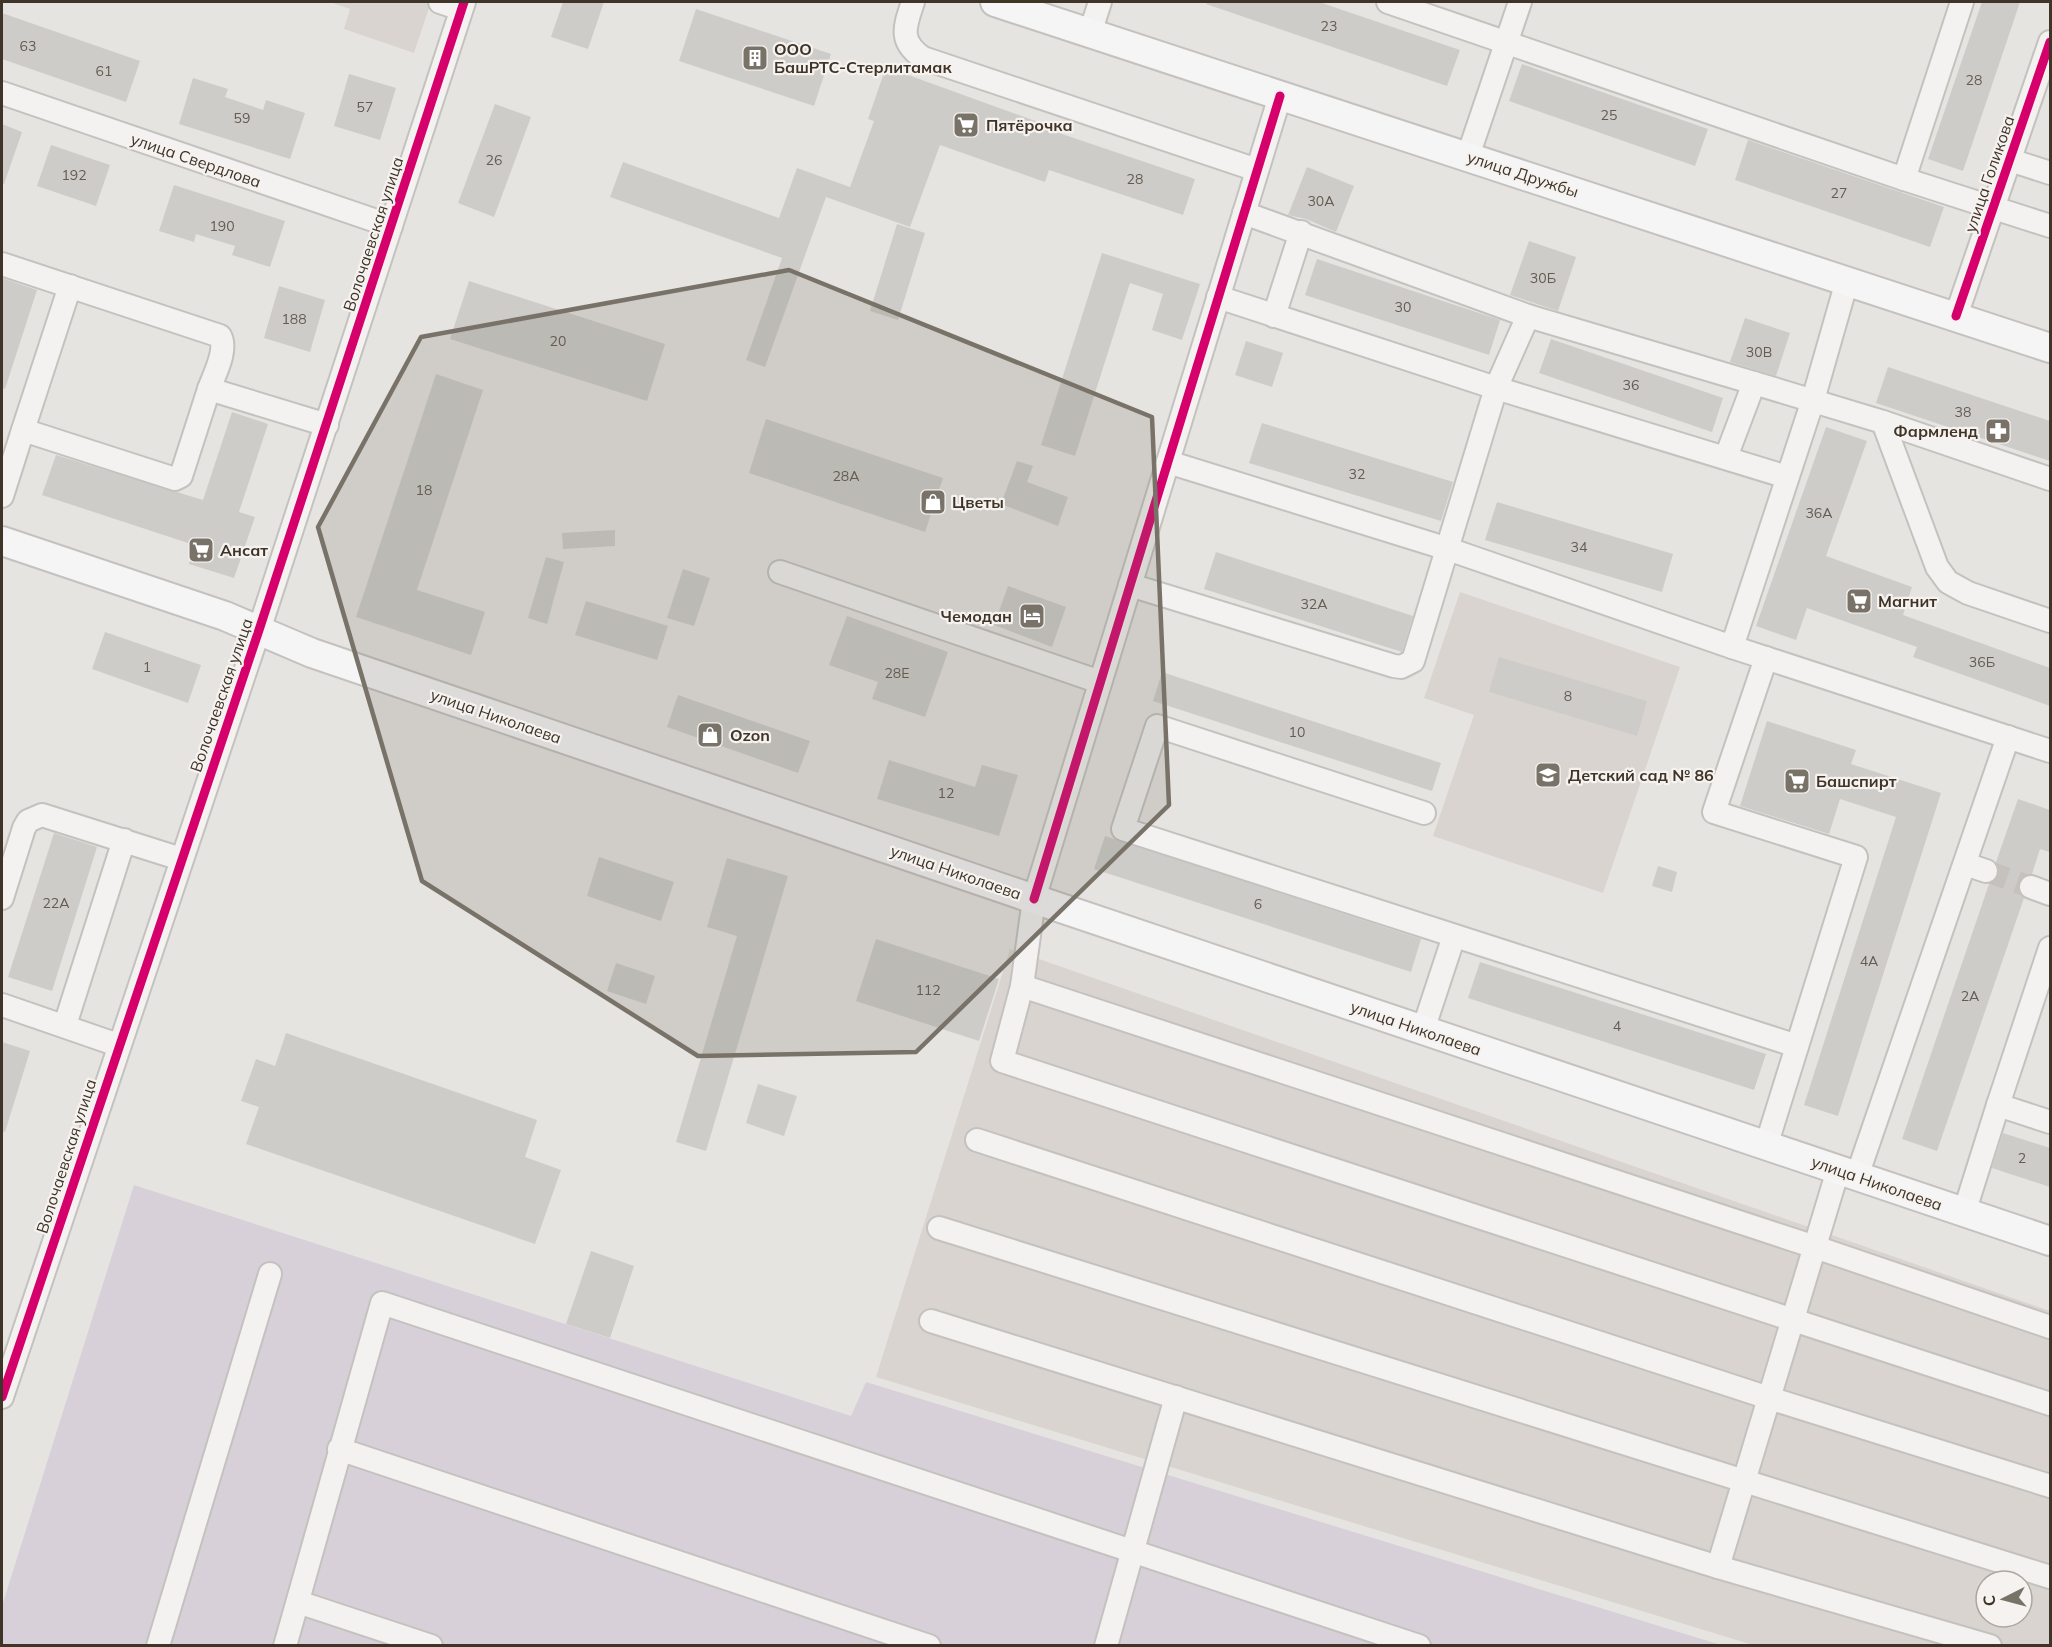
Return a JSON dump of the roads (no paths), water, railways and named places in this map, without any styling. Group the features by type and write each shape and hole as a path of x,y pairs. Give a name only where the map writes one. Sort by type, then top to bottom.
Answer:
{"main road":[{"name":"улица Дружбы","path":"995,2 2050,348"},
{"name":"улица Николаева","path":"2,540 225,616 312,653 1034,899 2050,1240"}],"street":[{"path":"440,2 463,5"},
{"path":"914,2 904,27 906,39 913,51 923,58 1257,170"},
{"path":"1090,33 1100,2"},
{"path":"1388,2 2050,226"},
{"path":"1468,156 1521,2"},
{"path":"1904,178 1962,2"},
{"name":"Волочаевская улица","path":"2,1397 327,425 463,5"},
{"name":"улица Голикова","path":"1956,316 2050,42"},
{"name":"улица Свердлова","path":"2,93 391,226"},
{"path":"1280,96 1034,899 1022,986 1002,1062 2050,1404"},
{"path":"2010,160 2050,173"},
{"path":"1244,213 1528,316 1813,400 2050,479"},
{"path":"1274,316 1301,232"},
{"path":"2,264 220,336 222,341 222,349 181,476 175,479 23,429"},
{"path":"1732,647 1813,400 1848,281"},
{"path":"2,496 70,286"},
{"path":"1218,297 1496,388 1787,477"},
{"path":"1130,585 1401,667 1413,661 1496,388 1528,316"},
{"path":"1726,458 1754,383"},
{"path":"209,389 327,425"},
{"path":"1882,422 1937,567 1948,582 1968,593 2050,621"},
{"path":"1168,462 1448,549 1732,647 2050,751"},
{"path":"780,572 1100,682"},
{"path":"1766,658 1714,813 1856,857 1766,1146"},
{"path":"1424,813 1157,726 1123,829 1797,1046"},
{"path":"1718,1567 1815,1246 1847,1173 1965,864 2008,737"},
{"path":"2,898 24,828 35,817 42,815 181,859"},
{"path":"65,1025 124,840"},
{"path":"1965,864 1986,871"},
{"path":"1423,1030 1454,936"},
{"path":"1964,1213 2050,948"},
{"path":"1022,986 1815,1246 2050,1327"},
{"path":"2,1005 118,1045"},
{"path":"1998,1105 2050,1122"},
{"path":"976,1140 1769,1398 2050,1486"},
{"path":"939,1227 2050,1577"},
{"path":"158,1646 270,1274"},
{"path":"285,1646 382,1303 1419,1646"},
{"path":"932,1321 1718,1567 1990,1646"},
{"path":"1106,1646 1176,1397"},
{"path":"339,1449 929,1646"},
{"path":"298,1602 431,1646"}],"tunnel":[{"path":"1986,871 2031,887"}],"place":[{"name":"ООО БашРТС-Стерлитамак","path":"755,58"},
{"name":"Пятёрочка","path":"966,125"},
{"name":"Фармленд","path":"1998,431"},
{"name":"Цветы","path":"933,502"},
{"name":"Ансат","path":"201,550"},
{"name":"Магнит","path":"1859,601"},
{"name":"Чемодан","path":"1032,616"},
{"name":"Ozon","path":"710,735"},
{"name":"Детский сад № 86","path":"1548,775"},
{"name":"Башспирт","path":"1797,781"}]}
